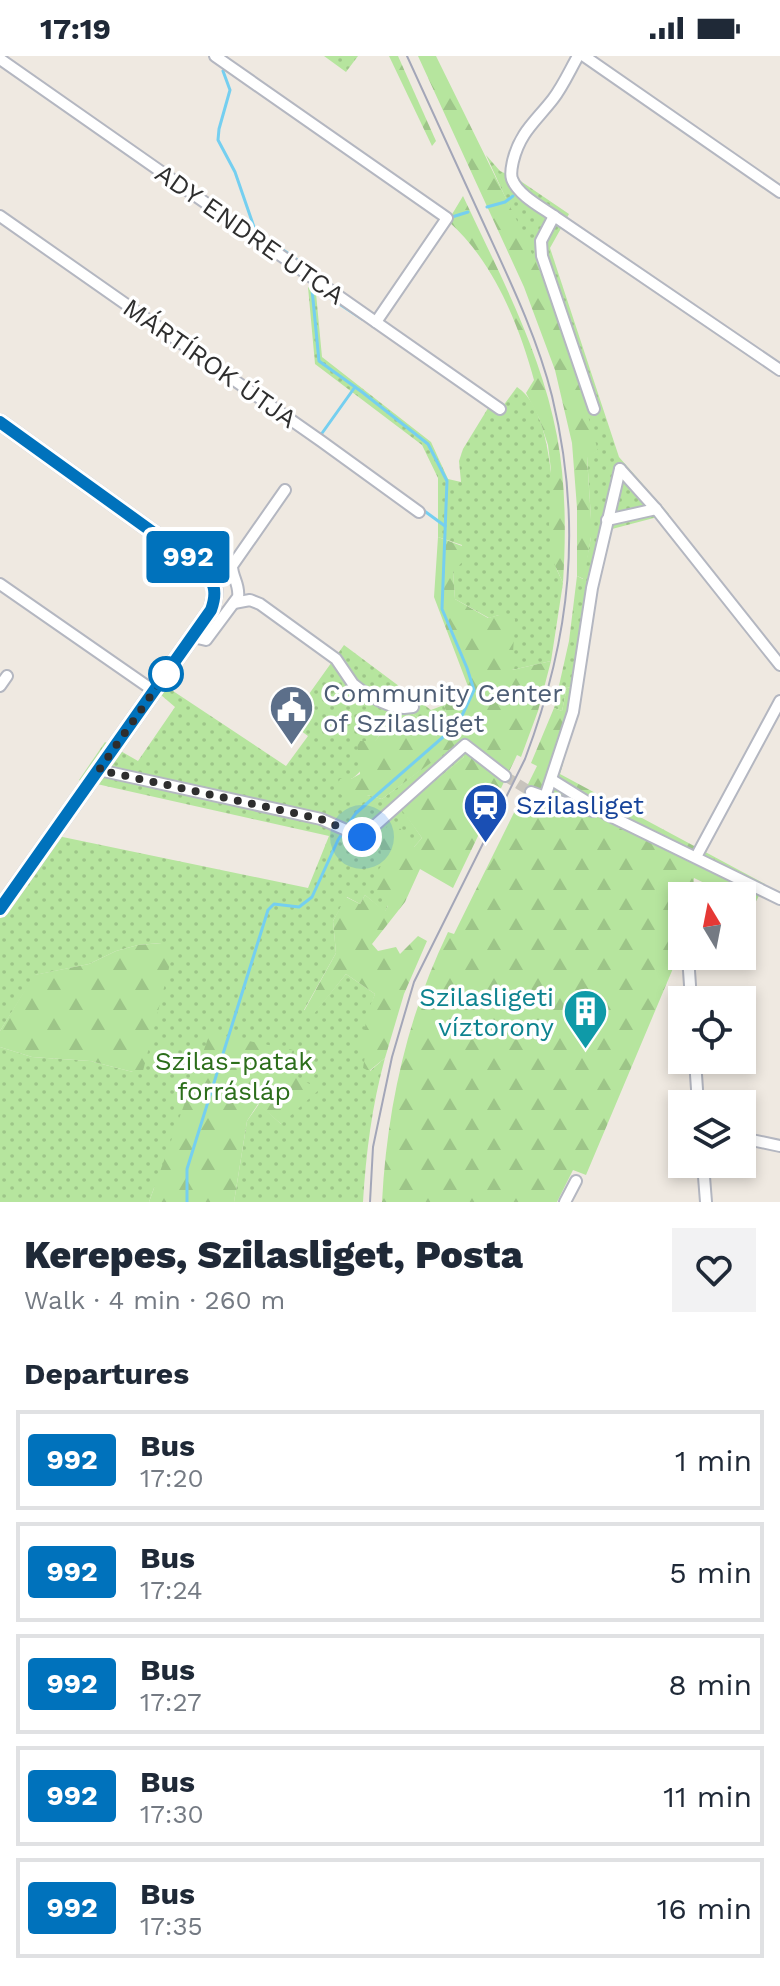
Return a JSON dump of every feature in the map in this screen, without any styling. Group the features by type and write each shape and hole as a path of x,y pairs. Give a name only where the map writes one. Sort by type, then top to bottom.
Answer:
{"street":[{"path":"215,56 447,218 376,322"},
{"path":"780,192 581,56 555,97 519,141 511,167 512,178 523,193 780,370"},
{"name":"ADY ENDRE UTCA","path":"0,59 500,409"},
{"name":"MÁRTÍROK ÚTJA","path":"0,216 419,512"},
{"path":"554,216 541,241 542,256 594,409"},
{"path":"0,422 201,567 213,579 215,590 211,610 193,637 0,909"},
{"path":"545,797 573,712 592,588 620,469 656,509 780,665"},
{"path":"193,637 206,640 238,597 239,590 232,572 234,561 285,490"},
{"path":"607,520 656,509"},
{"path":"0,584 154,691"},
{"path":"234,603 250,600 260,604 336,659 353,684 372,698 399,708 413,707"},
{"path":"0,686 7,676"},
{"path":"696,857 780,701"},
{"path":"99,770 321,819 362,837 465,745 505,776"},
{"path":"552,780 608,815 780,899"},
{"path":"531,792 608,815"},
{"path":"756,1141 780,1146"},
{"path":"704,1178 706,1202"},
{"path":"565,1202 576,1181"}],"green space":[{"path":"324,56 358,56 346,72"},
{"path":"389,56 398,56 436,141 432,146"},
{"path":"418,56 436,56 521,229 560,317 598,451 587,457 591,537 584,579 577,576 577,508 572,443 555,370 524,287"},
{"path":"486,155 500,171 519,180 569,214 550,248 619,457 669,514 612,529 595,591 581,691 567,687 562,711 554,708 569,641 577,576 583,579 591,537 587,456 597,451 560,317"},
{"path":"463,196 518,313 550,404 564,491 563,583 553,561 549,526 551,470 548,445 526,393 534,380 521,337 502,294 478,255 448,221"},
{"path":"308,287 316,293 322,357 431,442 448,479 461,482 459,461 463,449 493,400 503,406 517,387 530,400 540,420 551,470 556,568 563,583 551,661 512,670 499,615 489,618 455,599 453,572 462,545 438,537 438,478 422,445 315,364"},
{"path":"438,537 462,546 466,558 453,572 455,599 488,618 499,615 515,619 512,670 551,661 538,711 521,757 517,755 453,888 420,869 405,902 372,944 378,951 396,947 400,954 418,936 427,941 404,994 385,1058 369,1071 363,1068 366,1050 361,1047 375,994 346,974 314,1014 304,1011 336,953 333,921 346,897 360,904 365,895 385,911 388,906 372,882 382,864 379,837 393,819 414,847 422,838 401,809 464,757 455,745 382,799 367,795 353,803 335,790 340,779 351,779 360,774 357,741 375,741 389,724 389,711 407,710 442,733 449,721 444,705 469,689 434,597"},
{"path":"344,645 431,710 444,705 449,721 442,733 407,710 390,724 375,742 360,772 351,779 367,795 382,799 455,744 464,757 402,809 422,838 414,847 385,912 365,895 360,904 347,897 333,921 336,953 304,1010 314,1013 346,974 375,994 367,1032 370,1071 385,1058 370,1129 363,1202 234,1202 247,1121 259,1104 281,1124 283,1071 292,1050 154,1188 149,1202 0,1202 0,1047 32,1057 90,1061 133,1072 161,943 138,945 89,964 35,975 0,1031 0,909 53,835 308,888 329,836 79,780 105,742 138,761 175,707 161,695 167,687 286,766 308,736 289,722"},
{"path":"567,687 581,691 560,774 765,884 756,901 756,882 702,882 694,878 694,882 668,882 668,970 672,970 586,1175 573,1170 557,1202 382,1202 394,1098 421,997 448,932 454,934 537,766 531,763 554,708 562,711"},
{"path":"162,943 171,960 143,1071 133,1072 90,1061 32,1057 0,1047 0,1031 34,975 89,964 138,945"},
{"name":"Szilas-patak forrásláp","path":"210,1033 293,1050 283,1071 320,1089 281,1124 258,1104 247,1121 234,1202 149,1202"}],"waterway":[{"path":"223,71 230,90 218,140 235,172 255,230 311,272"},
{"path":"487,207 505,202 513,196"},
{"path":"452,217 468,212"},
{"path":"311,279 319,361 428,444 447,481 442,609 474,690 458,724 356,813 347,826"},
{"path":"312,288 362,319"},
{"path":"320,436 355,387"},
{"path":"423,510 445,526"},
{"path":"187,1202 187,1169 268,910 274,904 299,907 312,897 343,832"}],"tunnel":[{"path":"505,776 531,792"}],"tram line":[{"path":"370,1202 373,1147 392,1057 414,982 525,759 541,714 562,624 569,535 562,443 539,354 515,293 407,56"}],"bus line":[{"name":"992","path":"0,422 201,567 213,579 215,590 211,610 0,909"}],"place":[{"name":"Community Center of Szilasliget","path":"292,747"},
{"name":"Szilasliget","path":"485,844"},
{"name":"Szilasligeti víztorony","path":"585,1051"}],"route":[{"path":"166,674 99,770 321,819 362,837"}]}
